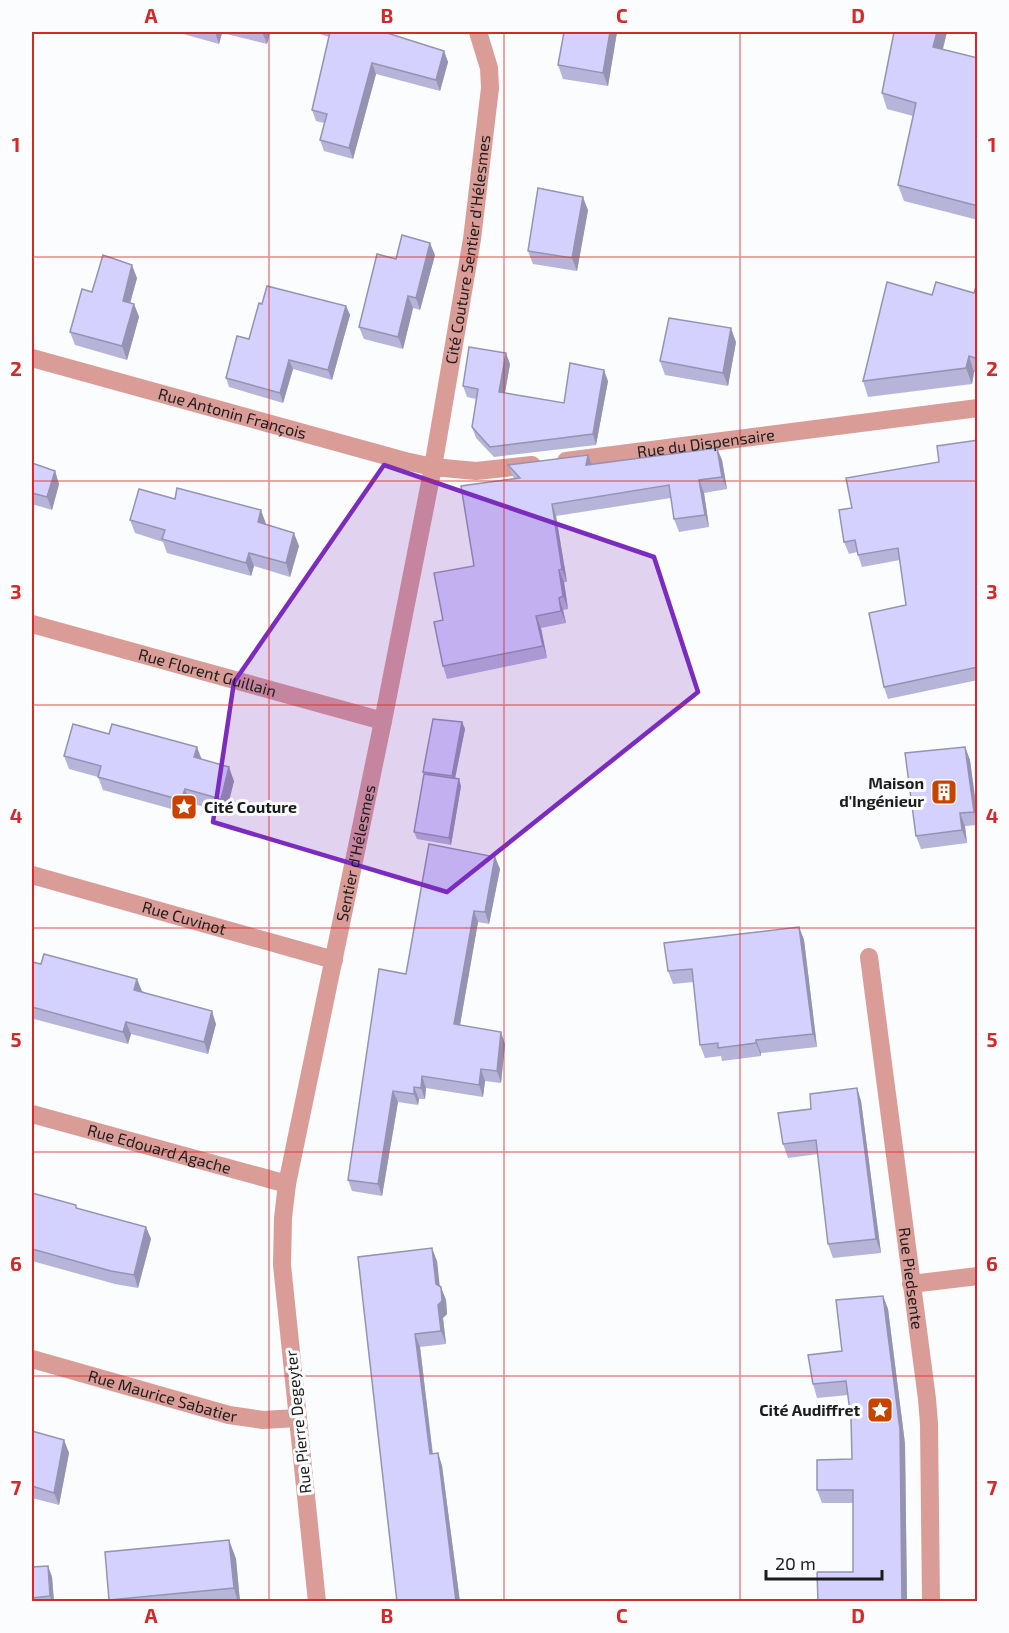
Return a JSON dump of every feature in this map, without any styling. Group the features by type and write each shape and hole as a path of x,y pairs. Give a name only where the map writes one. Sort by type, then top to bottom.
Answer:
{"street":[{"name":"Cité Couture Sentier d'Hélesmes","path":"433,467 472,240 489,100 489,68 478,32"},
{"name":"Rue Antonin François","path":"32,358 393,458 433,467"},
{"name":"Rue du Dispensaire","path":"433,467 476,471 499,470 978,408"},
{"name":"Sentier d'Hélesmes","path":"281,1241 287,1184 433,467"},
{"name":"Rue Florent Guillain","path":"32,624 383,721"},
{"name":"Rue Cuvinot","path":"32,875 334,960"},
{"name":"Rue Piedsente","path":"869,957 929,1424 931,1602"},
{"name":"Rue Edouard Agache","path":"32,1114 287,1184"},
{"name":"Rue Pierre Degeyter","path":"281,1241 317,1602"},
{"path":"911,1284 978,1276"},
{"name":"Rue Maurice Sabatier","path":"32,1359 229,1415 263,1420 297,1418"}],"highlighted area":[{"path":"384,465 654,557 698,692 447,892 213,822 234,682"}],"building":[{"path":"330,32 384,32 444,51 436,80 372,63 349,148 320,140 327,114 312,110"},
{"path":"564,32 610,32 603,73 558,65"},
{"path":"894,32 937,32 933,47 978,58 978,206 898,185 916,103 882,93"},
{"path":"538,188 583,197 572,258 528,251"},
{"path":"402,235 430,243 416,298 408,296 398,337 359,327 377,254 396,259"},
{"path":"103,255 132,265 123,301 134,304 122,346 70,332 82,289 92,292"},
{"path":"978,280 978,359 969,356 966,368 863,381 887,282 932,295 936,282 974,293"},
{"path":"267,286 346,306 328,370 289,360 280,393 226,378 237,336 249,339 259,303 262,304"},
{"path":"669,318 731,328 723,373 660,361"},
{"path":"469,347 506,353 499,392 564,403 570,363 604,370 593,434 490,447 472,427 478,389 463,386"},
{"path":"978,440 978,667 884,687 869,613 906,605 898,548 858,555 855,540 844,542 839,510 852,508 846,478 939,462 937,446"},
{"path":"717,448 722,477 699,480 705,515 674,519 669,485 552,504 562,569 559,570 563,596 559,598 561,611 536,616 543,646 443,666 434,622 443,620 434,573 474,566 461,486 520,478 508,465 588,455 586,465"},
{"path":"32,463 55,471 47,497 32,493"},
{"path":"177,488 261,510 258,522 294,533 286,563 249,553 246,563 162,539 165,530 130,520 139,489 175,499"},
{"path":"433,719 462,722 452,776 423,772"},
{"path":"73,724 109,734 112,724 197,747 194,757 229,767 221,799 185,789 181,800 98,777 101,766 64,756"},
{"name":"Maison d'Ingénieur","path":"965,747 974,812 960,813 962,830 916,836 905,753"},
{"path":"424,774 459,779 449,838 414,832"},
{"path":"429,844 495,857 485,912 474,911 454,1024 501,1032 497,1071 481,1069 479,1085 422,1076 421,1088 414,1087 414,1094 393,1091 378,1184 348,1180 379,969 406,974"},
{"path":"799,927 813,1034 756,1040 756,1043 718,1048 718,1043 700,1045 692,969 668,971 664,943"},
{"path":"44,954 137,979 134,990 212,1011 204,1042 126,1022 123,1032 32,1007 32,962 41,964"},
{"path":"857,1088 876,1239 828,1244 816,1140 783,1144 778,1113 811,1109 810,1094"},
{"path":"32,1193 146,1227 134,1275 111,1271 32,1249"},
{"path":"432,1248 436,1284 441,1287 442,1301 438,1305 441,1331 415,1334 430,1454 438,1453 456,1602 397,1602 358,1257"},
{"path":"883,1296 900,1430 902,1602 818,1602 817,1572 853,1572 853,1490 817,1490 817,1460 852,1459 851,1419 846,1381 813,1384 808,1355 842,1351 836,1300"},
{"path":"32,1431 64,1440 54,1493 32,1486"},
{"path":"229,1540 234,1588 109,1600 105,1552"},
{"path":"48,1566 50,1596 32,1598 32,1567"}],"place":[{"name":"Maison d'Ingénieur","path":"944,792"},
{"name":"Cité Couture","path":"184,807"},
{"name":"Cité Audiffret","path":"880,1410"}]}
